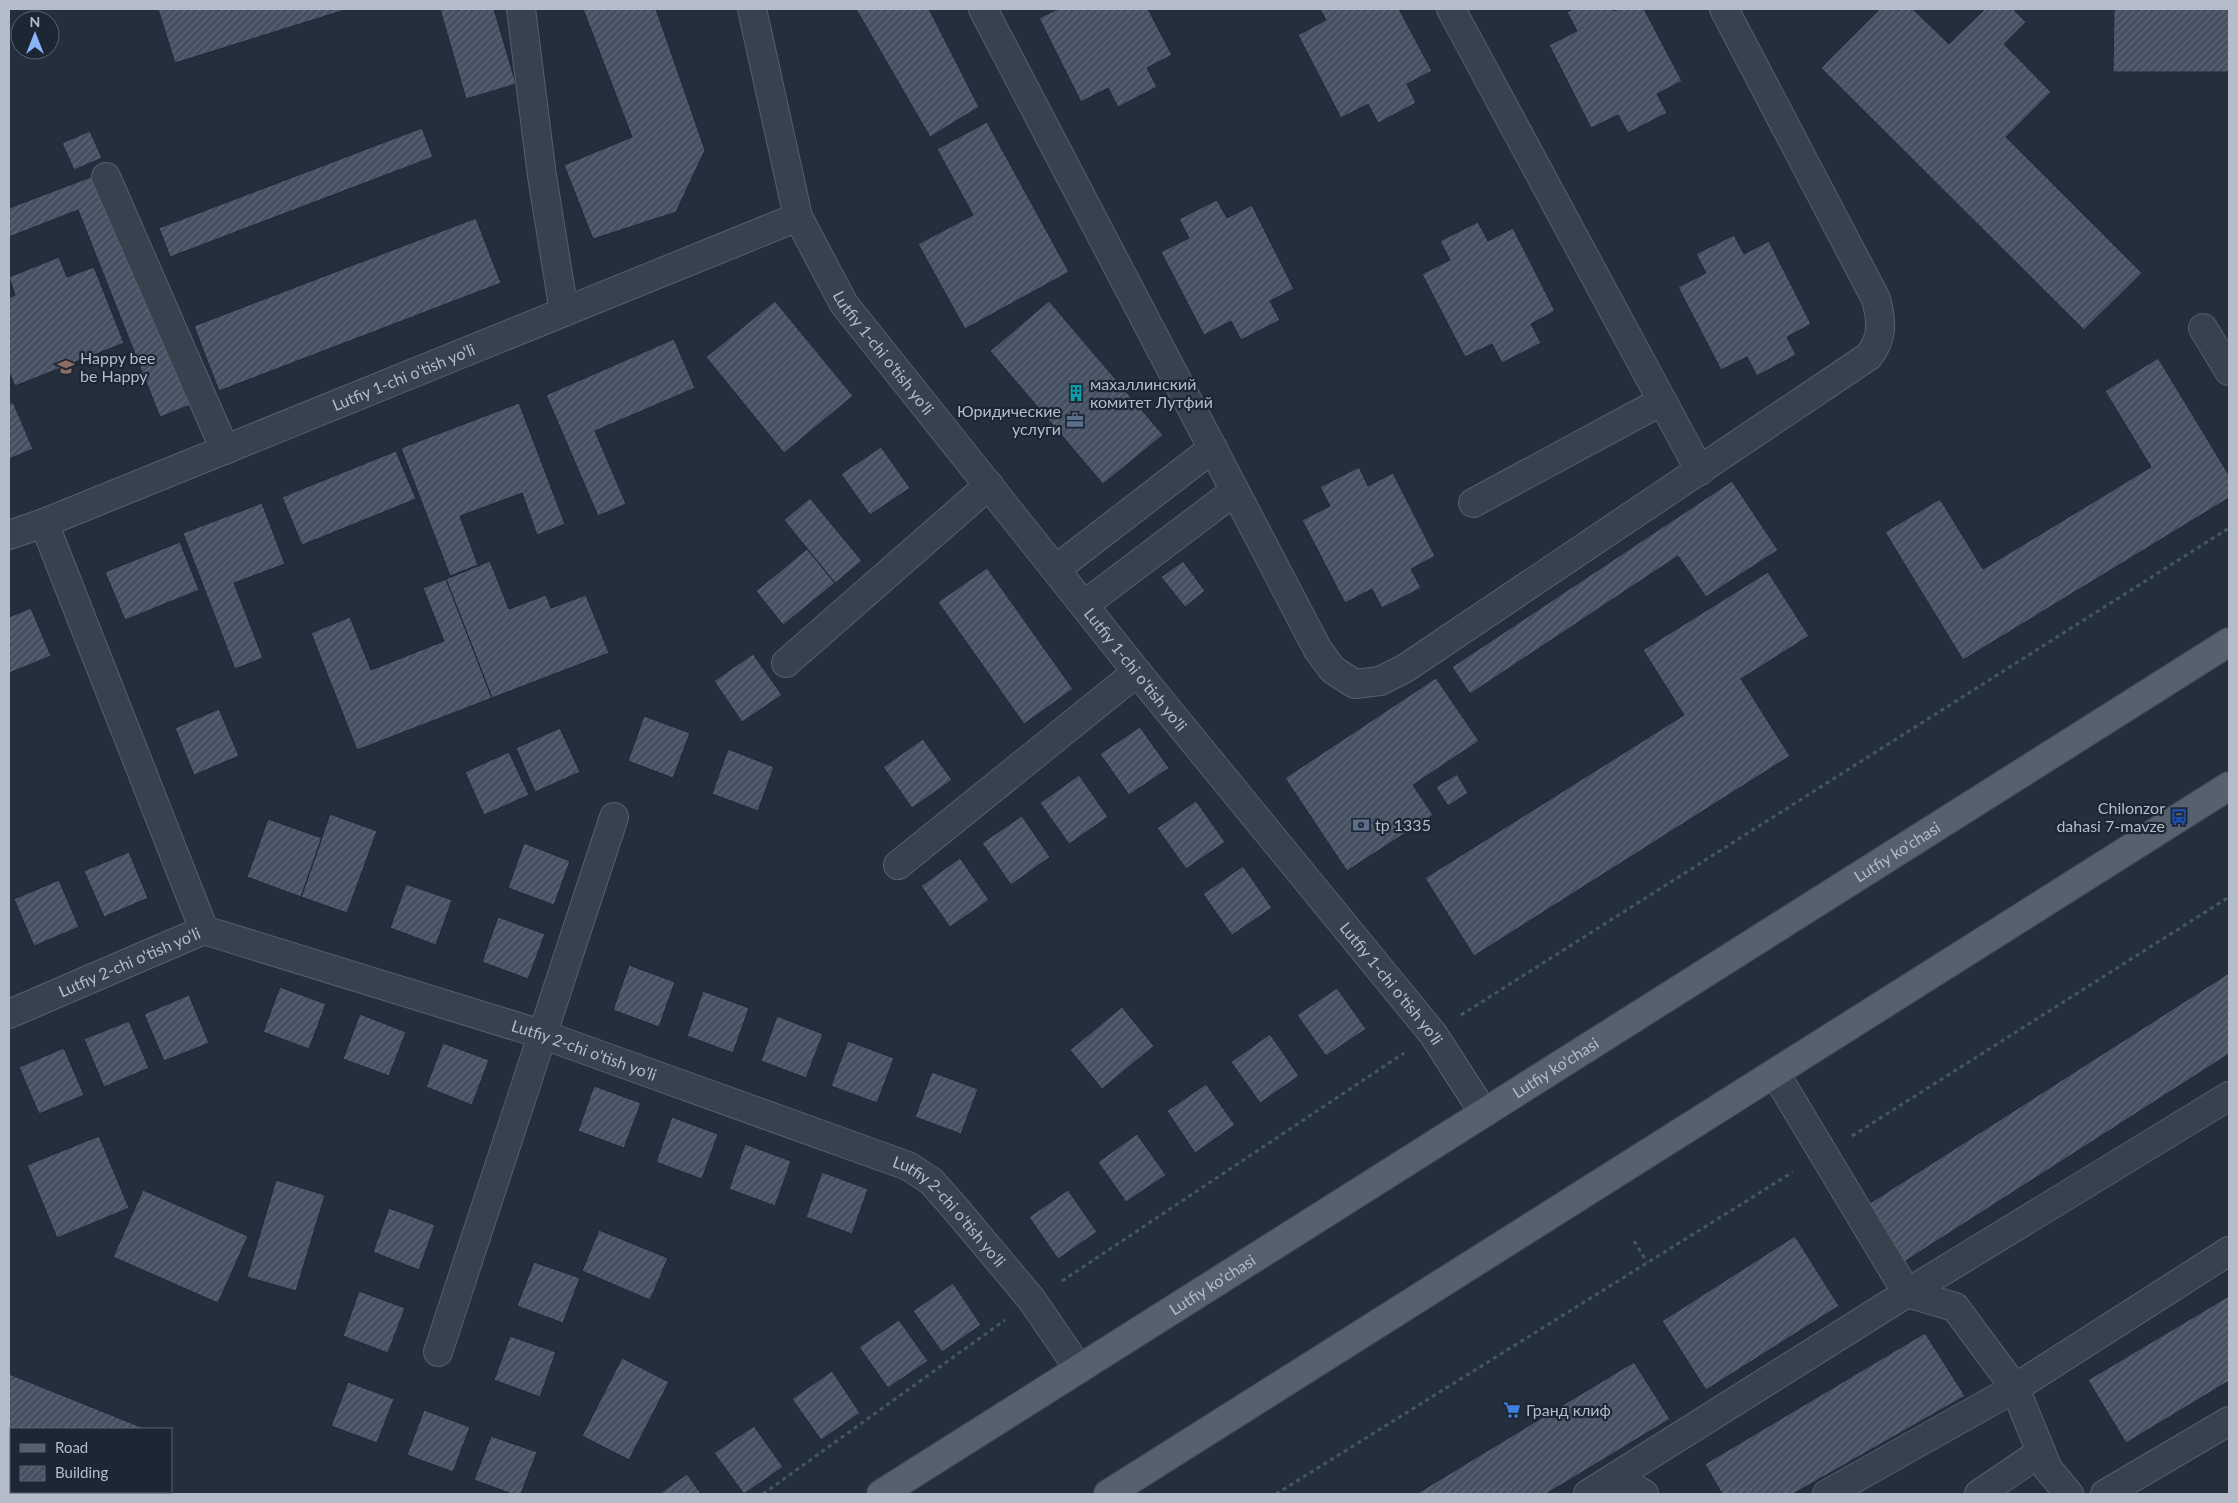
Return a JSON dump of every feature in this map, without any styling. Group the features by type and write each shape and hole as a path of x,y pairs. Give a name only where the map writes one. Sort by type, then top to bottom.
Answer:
{"main road":[{"name":"Lutfiy ko'chasi","path":"881,1494 2229,642"},
{"path":"1108,1494 2229,786"}],"street":[{"path":"520,9 542,176 564,312"},
{"name":"Lutfiy 1-chi o'tish yo'li","path":"752,9 798,216 844,304 1137,672 1433,1034 1484,1114"},
{"path":"983,9 1318,650 1333,670 1355,684 1380,681 1404,668 1870,356 1877,346 1881,333 1881,317 1876,299 1724,9"},
{"path":"1451,9 1700,471"},
{"path":"106,177 225,450"},
{"name":"Lutfiy 1-chi o'tish yo'li","path":"9,535 44,523 225,450 798,216"},
{"path":"2202,328 2229,371"},
{"path":"1473,503 1662,401"},
{"path":"1056,569 1213,448"},
{"path":"786,663 989,485"},
{"path":"1084,605 1235,491"},
{"path":"44,523 204,930"},
{"path":"898,865 1137,672"},
{"path":"438,1352 541,1034 614,817"},
{"name":"Lutfiy 2-chi o'tish yo'li","path":"9,1014 204,930 541,1034 908,1166 932,1181 1032,1300 1079,1369"},
{"path":"1775,1073 1907,1293 1955,1307 2015,1388 2048,1469 2069,1494"},
{"path":"1588,1494 1907,1293 2229,1096"},
{"path":"1827,1494 2015,1388 2229,1251"},
{"path":"2105,1494 2229,1421"},
{"path":"1979,1494 2041,1452"},
{"path":"1615,1477 1644,1494"}],"path":[{"path":"763,1494 1032,1300 1433,1034 2229,528"},
{"path":"1276,1494 1824,1153 2229,897"},
{"path":"1634,1241 1647,1262"}],"building":[{"path":"158,9 348,9 175,63"},
{"path":"440,9 494,9 516,84 466,99"},
{"path":"583,9 656,9 705,150 676,212 593,239 564,165 632,137"},
{"path":"856,9 929,9 979,107 930,137"},
{"path":"1058,9 1148,9 1172,55 1147,68 1157,87 1118,107 1108,88 1081,102 1039,18"},
{"path":"1320,9 1399,9 1432,71 1407,84 1416,103 1378,123 1368,104 1341,118 1298,35 1326,20"},
{"path":"1573,9 1613,9 1614,11 1619,9 1644,9 1682,81 1657,94 1667,113 1628,133 1618,115 1591,128 1549,45 1577,31 1567,12"},
{"path":"1880,9 1913,9 1949,44 1985,9 2013,9 2026,22 2004,44 2051,92 2006,137 2142,273 2084,330 1821,68"},
{"path":"2114,9 2229,9 2229,72 2113,72"},
{"path":"987,122 1069,272 965,329 918,244 973,215 937,149"},
{"path":"422,128 433,157 170,257 159,228"},
{"path":"90,131 102,158 74,170 62,143"},
{"path":"91,177 190,405 160,417 78,210 9,237 9,208"},
{"path":"1217,200 1227,218 1252,205 1294,289 1270,301 1280,320 1241,340 1231,321 1204,335 1161,252 1189,238 1179,219"},
{"path":"476,218 501,283 219,391 194,326"},
{"path":"1478,222 1488,241 1513,228 1555,311 1531,324 1541,343 1502,363 1492,344 1465,357 1422,274 1450,260 1440,241"},
{"path":"1734,235 1744,254 1769,241 1811,324 1787,337 1796,355 1757,376 1747,357 1721,370 1678,287 1706,273 1696,254"},
{"path":"59,257 67,277 94,267 124,343 15,386 9,372 9,298 15,295 9,277"},
{"path":"775,301 853,396 784,453 706,357"},
{"name":"махаллинский комитет Лутфий","path":"1049,301 1163,435 1103,484 990,351"},
{"path":"674,339 695,388 595,431 626,504 598,516 546,395"},
{"path":"2158,358 2229,475 2229,498 1963,660 1885,532 1940,499 1983,569 2151,467 2105,391"},
{"path":"13,402 33,449 9,459 9,404"},
{"path":"519,403 565,524 537,535 522,493 460,516 478,565 450,576 401,448"},
{"path":"881,447 910,488 870,515 841,474"},
{"path":"396,451 416,499 302,545 282,497"},
{"path":"1359,467 1368,486 1393,473 1435,556 1411,569 1421,588 1382,608 1372,589 1345,603 1302,520 1330,506 1320,487"},
{"path":"1732,481 1778,550 1706,597 1678,556 1470,694 1452,667"},
{"path":"810,498 862,561 835,583 784,520"},
{"path":"262,503 285,564 234,583 263,658 235,669 183,533"},
{"path":"180,542 199,590 125,620 105,572"},
{"path":"807,549 835,583 783,625 756,591"},
{"path":"490,561 509,609 546,595 551,608 586,595 609,653 492,698 446,579"},
{"path":"1183,561 1205,591 1185,607 1161,577"},
{"path":"987,568 1073,689 1024,724 938,602"},
{"path":"1768,572 1809,636 1741,679 1790,756 1474,956 1425,878 1684,715 1643,650"},
{"path":"446,579 492,698 357,750 311,633 350,617 371,670 444,641 423,588"},
{"path":"31,608 51,656 9,673 9,617"},
{"path":"753,654 782,695 742,722 714,681"},
{"path":"1436,678 1479,741 1413,785 1433,815 1347,871 1285,778"},
{"path":"219,709 239,756 194,775 175,728"},
{"path":"644,716 690,733 673,778 628,761"},
{"path":"1140,727 1169,768 1129,795 1100,754"},
{"path":"560,728 580,772 535,792 516,748"},
{"path":"923,739 952,780 912,808 883,767"},
{"path":"728,749 774,767 758,811 712,794"},
{"path":"509,752 529,795 484,815 465,772"},
{"path":"1457,774 1468,793 1448,806 1436,787"},
{"path":"1079,775 1108,817 1069,844 1040,803"},
{"path":"1196,801 1225,842 1186,869 1157,828"},
{"path":"330,814 377,831 347,913 301,897"},
{"path":"1022,816 1050,857 1011,885 982,843"},
{"path":"268,819 322,838 301,897 247,877"},
{"path":"524,843 570,861 554,905 508,888"},
{"path":"129,852 148,898 104,917 84,871"},
{"path":"960,858 989,900 950,927 921,886"},
{"path":"1243,866 1272,908 1232,935 1203,894"},
{"path":"59,880 79,927 34,946 14,899"},
{"path":"406,884 452,900 436,945 390,928"},
{"path":"498,917 545,934 528,979 482,962"},
{"path":"629,965 675,982 659,1027 613,1010"},
{"path":"2229,973 2229,1054 1904,1262 1867,1205"},
{"path":"280,987 326,1004 309,1049 263,1032"},
{"path":"1337,988 1366,1029 1326,1056 1297,1015"},
{"path":"703,991 749,1008 733,1053 687,1036"},
{"path":"189,995 209,1043 164,1061 144,1014"},
{"path":"1122,1007 1154,1046 1102,1089 1070,1050"},
{"path":"360,1014 406,1032 389,1076 343,1059"},
{"path":"777,1016 823,1034 806,1078 761,1061"},
{"path":"129,1021 149,1068 104,1087 84,1039"},
{"path":"1270,1034 1299,1076 1260,1103 1231,1062"},
{"path":"848,1041 894,1058 877,1103 831,1086"},
{"path":"443,1043 489,1060 472,1105 426,1087"},
{"path":"64,1048 84,1095 39,1114 19,1067"},
{"path":"932,1072 978,1089 961,1134 915,1117"},
{"path":"1206,1084 1235,1125 1195,1153 1167,1111"},
{"path":"594,1086 641,1103 624,1148 578,1131"},
{"path":"672,1117 718,1134 702,1179 656,1162"},
{"path":"1137,1134 1166,1175 1126,1202 1098,1162"},
{"path":"99,1136 129,1208 57,1238 27,1165"},
{"path":"745,1144 791,1161 775,1206 729,1189"},
{"path":"822,1172 868,1189 852,1234 806,1217"},
{"path":"276,1180 325,1195 296,1291 247,1277"},
{"path":"143,1190 248,1236 218,1303 113,1257"},
{"path":"1068,1190 1097,1232 1058,1259 1029,1217"},
{"path":"389,1208 435,1225 419,1270 373,1252"},
{"path":"599,1230 668,1258 650,1300 582,1271"},
{"path":"1795,1236 1839,1306 1706,1390 1662,1321"},
{"path":"534,1262 580,1278 563,1323 517,1306"},
{"path":"953,1283 981,1325 942,1352 913,1311"},
{"path":"359,1291 405,1308 388,1353 343,1336"},
{"path":"2229,1296 2229,1381 2126,1443 2088,1380"},
{"path":"899,1320 928,1361 888,1388 859,1347"},
{"path":"1925,1333 1965,1396 1793,1494 1722,1494 1705,1464"},
{"path":"510,1336 556,1352 540,1397 494,1380"},
{"path":"622,1358 669,1382 629,1460 582,1436"},
{"path":"1634,1362 1670,1419 1546,1494 1416,1494"},
{"path":"832,1371 860,1413 821,1440 792,1399"},
{"path":"9,1374 144,1428 10,1428 9,1454"},
{"path":"348,1382 394,1399 377,1443 331,1426"},
{"path":"424,1410 470,1427 453,1472 407,1455"},
{"path":"754,1426 783,1467 744,1494 714,1453"},
{"path":"491,1436 537,1452 521,1494 512,1494 474,1480"},
{"path":"687,1474 701,1494 659,1494"},
{"path":"106,1493 134,1493 133,1494"}],"place":[{"name":"Happy bee be Happy","path":"66,367"},
{"name":"махаллинский комитет Лутфий","path":"1076,393"},
{"name":"Юридические услуги","path":"1075,420"},
{"name":"Chilonzor dahasi 7-mavze","path":"2179,817"},
{"name":"tp 1335","path":"1361,825"},
{"name":"Гранд клиф","path":"1512,1410"}]}
